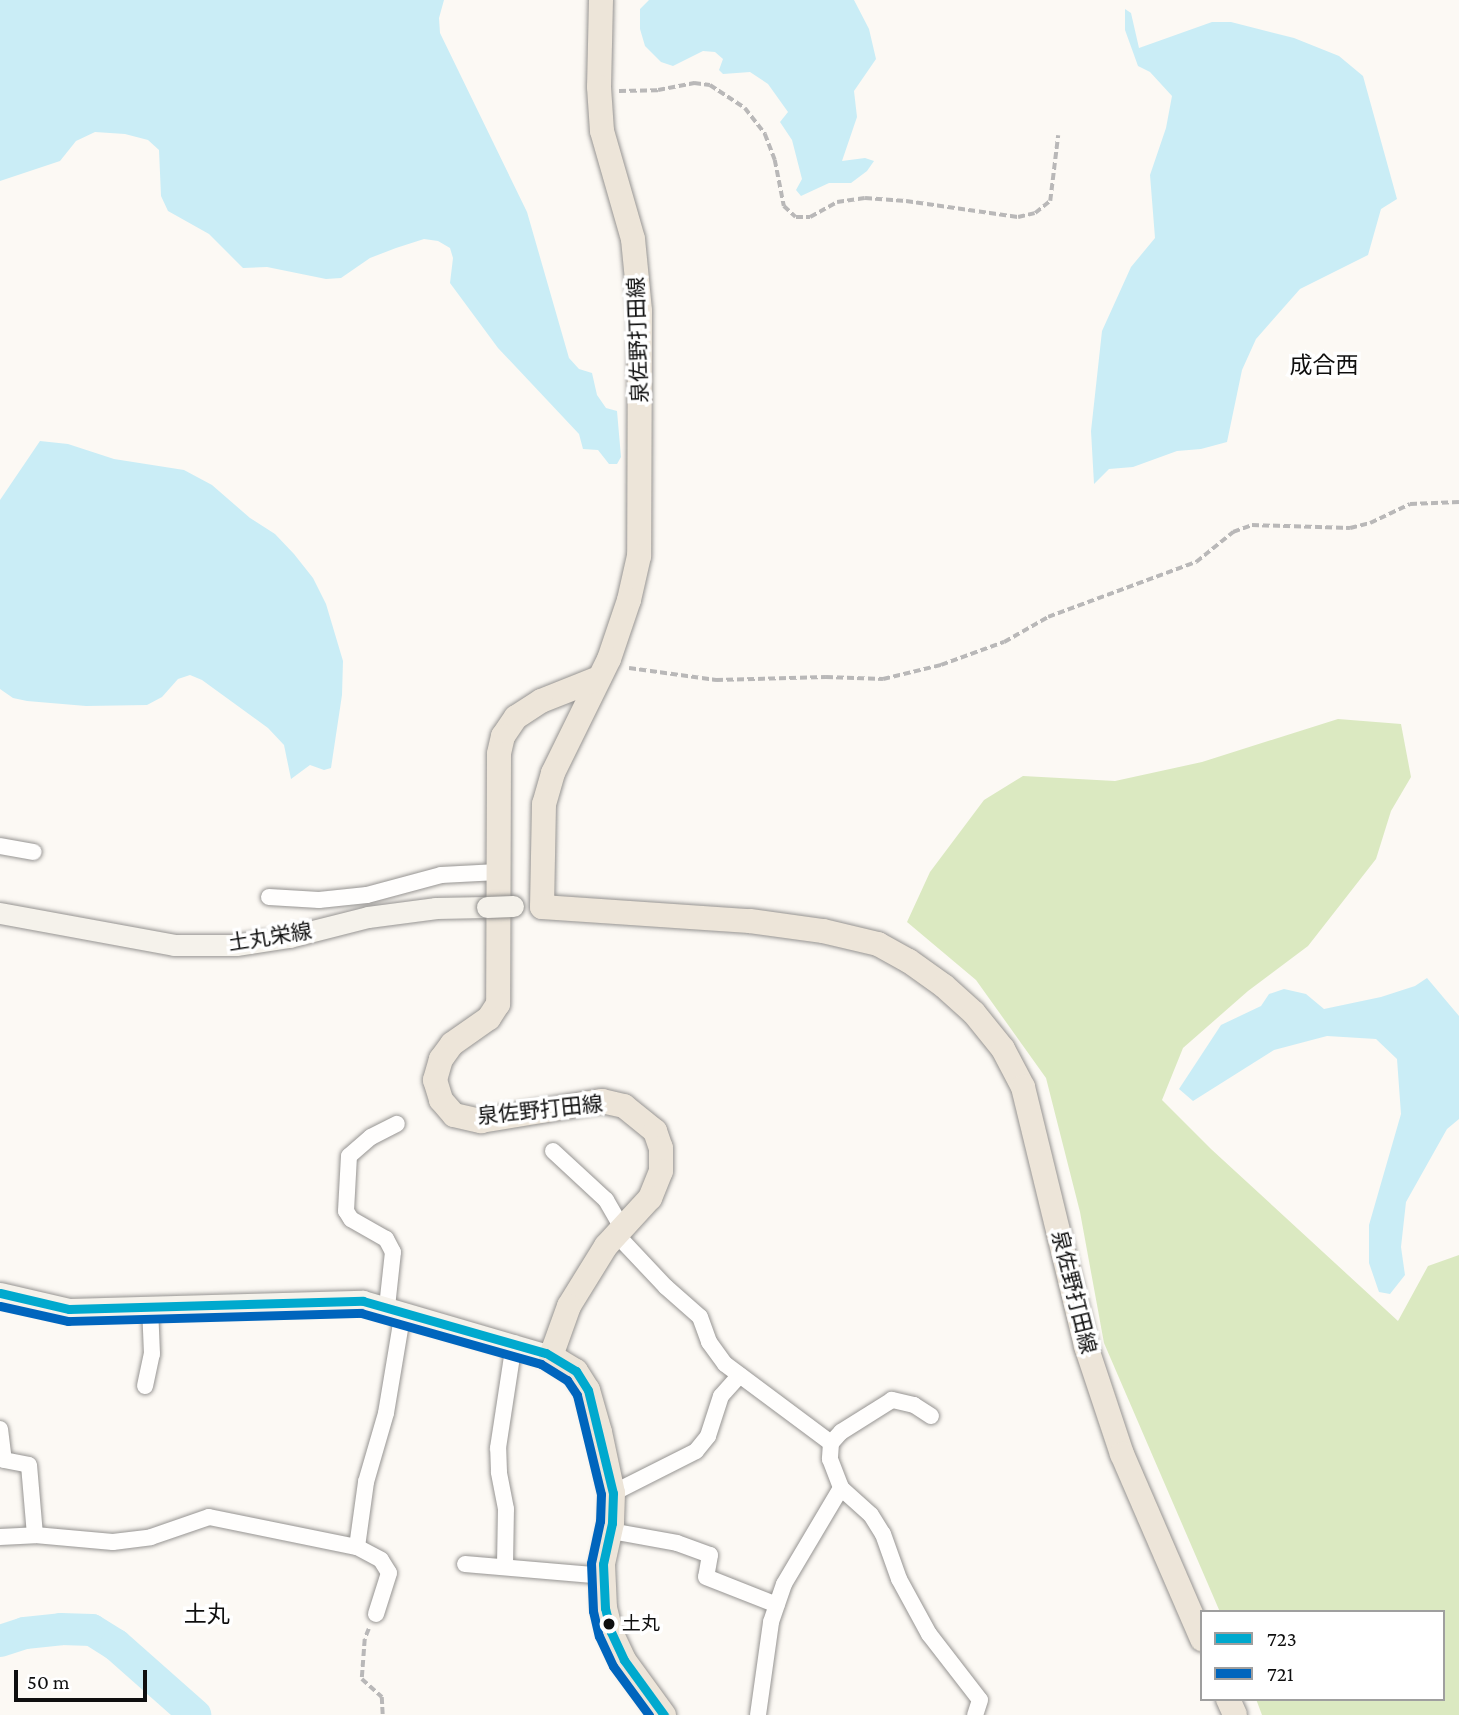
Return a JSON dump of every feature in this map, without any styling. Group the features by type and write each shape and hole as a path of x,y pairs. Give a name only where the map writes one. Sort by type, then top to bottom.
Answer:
{"main road":[{"name":"泉佐野打田線","path":"601,0 599,91 602,131 633,239 640,325 639,556 629,600 602,672 553,773 544,804 542,908 750,921 823,931 878,944 909,961 944,986 974,1013 1003,1049 1023,1087 1086,1346 1122,1454 1200,1634"},
{"name":"泉佐野打田線","path":"551,1356 569,1306 619,1231 650,1198 661,1171 661,1148 655,1131 624,1105 602,1101 579,1102 481,1121 454,1115 442,1100 435,1080 441,1059 452,1044 489,1018 498,1004 499,754 503,736 516,717 541,701 602,672"},
{"name":"土丸栄線","path":"0,914 174,945 236,945 289,937 368,917 436,908 542,908"},
{"path":"0,1293 69,1309 363,1301 514,1343 551,1356 576,1371 588,1390 612,1493 611,1531 604,1576 604,1608 624,1660 664,1715"}],"street":[{"path":"0,846 33,852"},
{"path":"270,897 319,900 367,895 442,875 498,872"},
{"path":"357,1547 366,1482 386,1413 395,1309 393,1252 386,1239 351,1219 346,1211 349,1156 363,1142 397,1124"},
{"path":"553,1152 606,1200 619,1231 666,1287 700,1317 709,1342 725,1364 831,1443"},
{"path":"145,1386 152,1354 150,1306"},
{"path":"505,1565 506,1508 499,1472 498,1448 514,1343"},
{"path":"612,1493 696,1451 708,1436 721,1396 740,1375"},
{"path":"931,1416 914,1405 892,1401 841,1432 831,1443 830,1459 841,1488 871,1515 883,1534 899,1579 929,1634 980,1700 975,1715"},
{"path":"0,1429 4,1460 29,1465 35,1535"},
{"path":"758,1715 771,1622 784,1584 841,1488"},
{"path":"0,1537 35,1535 113,1542 151,1537 209,1517 357,1547 381,1560 388,1573 376,1614"},
{"path":"611,1531 677,1543 710,1555 706,1577 777,1605"},
{"path":"465,1564 505,1565 604,1576"}],"path":[{"path":"599,91 658,90 694,83 710,85 745,108 765,134 775,160 784,206 796,217 810,217 837,202 865,198 1018,217 1035,212 1050,201 1058,135"},
{"path":"602,672 716,680 826,677 883,679 941,665 992,647 1048,617 1196,562 1233,533 1252,525 1350,528 1370,523 1410,504 1459,502"},
{"path":"376,1614 365,1639 362,1679 382,1698 383,1715"}],"green space":[{"path":"1338,719 1401,724 1411,777 1391,811 1376,859 1308,946 1248,991 1183,1048 1162,1100 1211,1149 1398,1321 1428,1266 1459,1255 1459,1715 1262,1715 1257,1701 1445,1701 1445,1610 1219,1610 1104,1343 1080,1212 1046,1078 976,980 907,922 930,872 984,800 1023,776 1115,781 1202,762"}],"water":[{"path":"0,0 444,0 439,18 440,33 527,212 569,358 579,369 592,373 597,395 606,408 617,411 621,457 617,464 609,464 598,450 583,449 579,434 498,348 450,283 453,258 450,248 438,241 424,239 396,248 370,258 341,278 326,279 267,267 243,268 209,234 168,211 161,196 159,150 148,140 125,134 95,132 76,141 60,161 0,181"},
{"path":"649,0 854,0 869,29 876,59 854,91 857,117 842,161 865,158 874,161 867,171 851,183 829,183 801,196 796,190 802,179 792,140 780,122 788,112 768,84 750,72 723,74 719,70 723,59 715,52 703,51 673,66 661,62 645,46 640,29 640,9"},
{"path":"1125,9 1131,13 1139,48 1212,22 1231,22 1294,38 1339,56 1363,76 1397,199 1381,209 1368,255 1300,289 1256,339 1242,370 1227,442 1201,449 1177,451 1133,467 1109,469 1094,484 1091,431 1102,331 1131,267 1155,238 1150,175 1166,128 1172,96 1150,72 1138,66 1125,30"},
{"path":"40,441 68,444 114,459 184,470 212,485 250,518 275,534 294,554 313,578 326,604 343,661 342,695 331,768 324,770 310,765 291,779 284,745 268,728 202,680 190,675 178,679 162,697 147,705 86,706 27,701 13,698 0,689 0,500"},
{"path":"1427,978 1459,1016 1459,1119 1447,1129 1406,1202 1401,1247 1405,1275 1390,1294 1379,1292 1369,1263 1369,1225 1401,1114 1397,1059 1376,1039 1327,1036 1274,1050 1193,1101 1179,1089 1221,1025 1261,1006 1269,994 1284,989 1306,994 1324,1009 1381,997 1415,986"}],"waterway":[{"path":"0,1641 25,1633 61,1629 92,1630 116,1645 195,1715"}],"transit line":[{"name":"723","path":"0,1293 69,1309 363,1301 546,1353 576,1371 588,1390 613,1493 612,1523 603,1564 605,1608 611,1632 624,1660 664,1715"},
{"name":"721","path":"0,1306 68,1321 361,1313 541,1364 567,1380 577,1395 601,1494 600,1521 591,1563 593,1611 599,1636 613,1666 649,1715"}],"place":[{"name":"土丸","path":"609,1624"}],"district":[{"name":"成合西","path":"1324,365"},
{"name":"土丸","path":"207,1614"}]}
